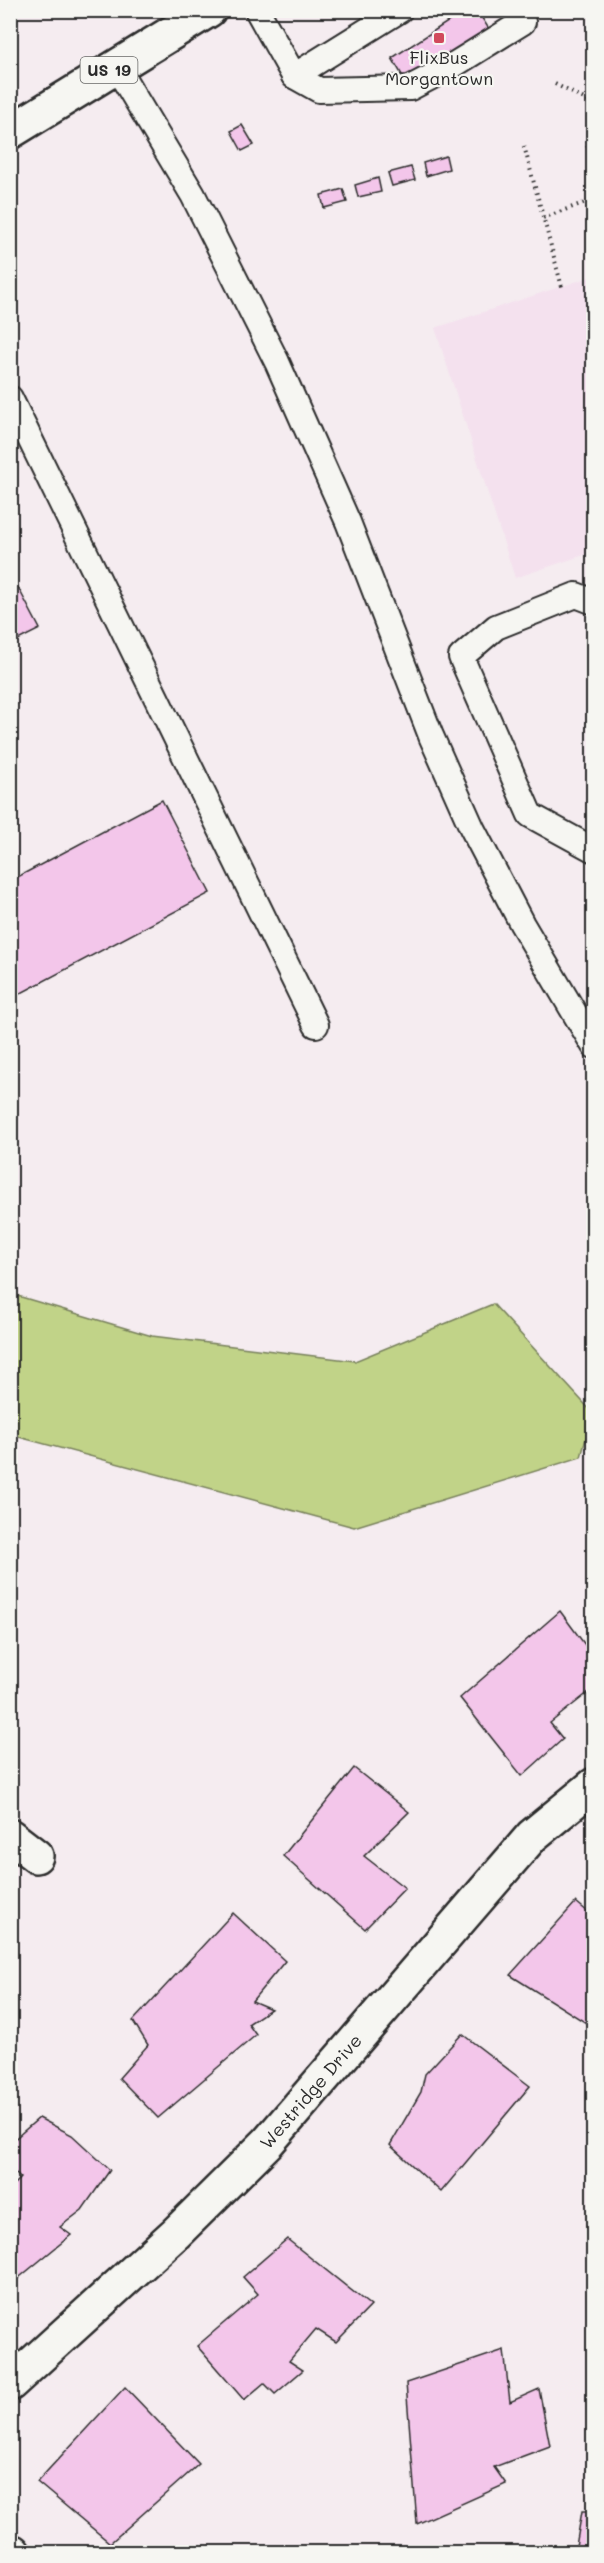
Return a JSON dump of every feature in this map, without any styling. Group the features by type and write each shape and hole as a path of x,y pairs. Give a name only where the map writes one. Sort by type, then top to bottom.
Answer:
{"street":[{"name":"US 19","path":"10,132 209,10"},
{"name":"Westridge Drive","path":"10,2384 176,2233 268,2142 532,1836 594,1785"},
{"path":"10,1836 36,1856"}],"lane":[{"path":"257,10 294,76 319,90 410,88 452,66 522,22 519,10"},
{"path":"294,76 400,10"},
{"path":"116,66 193,195 278,362 348,522 431,736 472,828 522,924 594,1046"},
{"path":"10,398 316,1025"},
{"path":"594,602 576,595 496,627 461,657 530,815 594,850"}],"path":[{"path":"555,84 594,104"},
{"path":"594,140 586,142 594,163"},
{"path":"524,146 562,286"},
{"path":"543,218 594,199"}],"shaded area":[{"path":"593,276 593,552 515,578 435,328"}],"green space":[{"path":"11,1294 152,1336 355,1361 493,1304 593,1413 581,1457 354,1527 11,1435"}],"building":[{"path":"466,10 477,10 489,29 406,82 392,58"},
{"path":"242,125 254,145 242,151 231,131"},
{"path":"446,156 449,169 426,176 423,163"},
{"path":"411,167 415,180 392,186 388,173"},
{"path":"378,178 381,192 358,197 355,185"},
{"path":"343,189 347,202 324,208 321,195"},
{"path":"10,572 40,629 10,644"},
{"path":"162,800 210,893 10,999 10,881"},
{"path":"560,1611 594,1657 594,1688 550,1723 563,1739 522,1776 460,1698"},
{"path":"354,1768 409,1812 364,1856 405,1888 365,1929 283,1856"},
{"path":"576,1902 594,1917 594,2028 510,1975"},
{"path":"233,1913 285,1961 252,2001 271,2009 248,2024 256,2035 158,2118 119,2078 148,2045 133,2021"},
{"path":"462,2034 530,2086 441,2192 390,2145 421,2092 425,2074"},
{"path":"39,2118 72,2135 110,2170 82,2210 60,2227 71,2235 10,2285 10,2188 20,2178 10,2167 10,2143"},
{"path":"287,2239 371,2306 336,2342 316,2329 289,2361 303,2370 275,2394 264,2383 244,2400 197,2346 258,2294 243,2277"},
{"path":"504,2350 510,2402 539,2389 550,2446 494,2467 506,2484 417,2524 406,2383"},
{"path":"125,2387 199,2464 110,2543 37,2482"},
{"path":"582,2511 594,2511 594,2552 575,2552"}],"place":[{"name":"FlixBus Morgantown","path":"439,38"}]}
